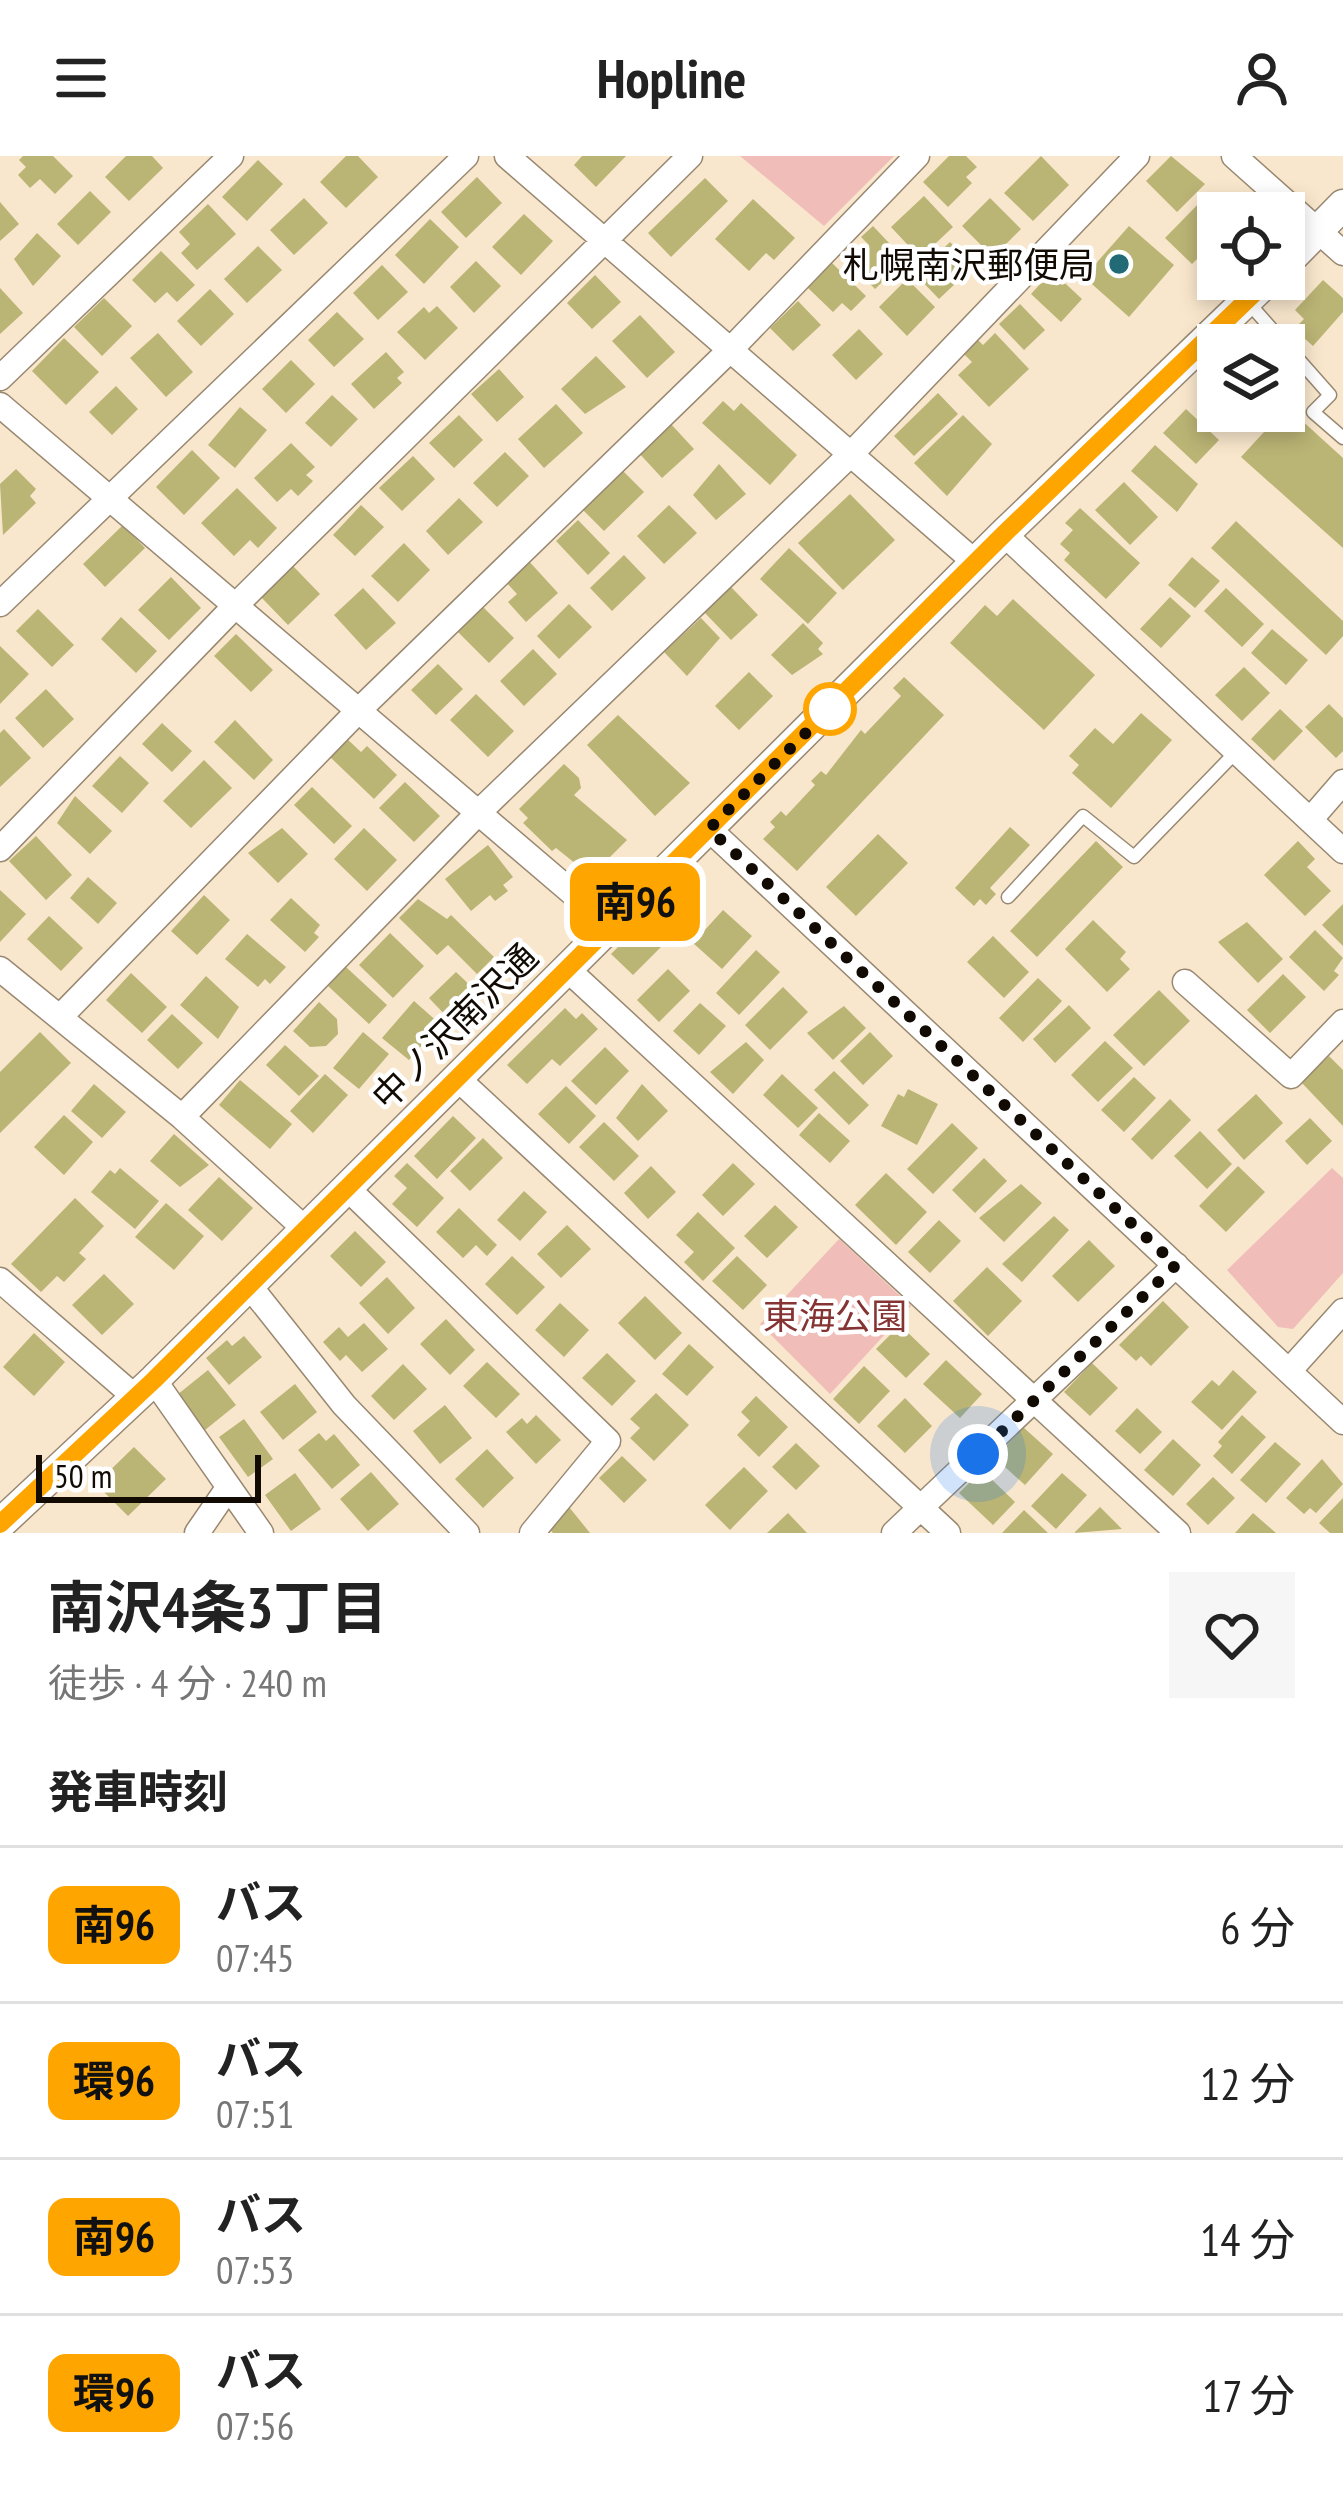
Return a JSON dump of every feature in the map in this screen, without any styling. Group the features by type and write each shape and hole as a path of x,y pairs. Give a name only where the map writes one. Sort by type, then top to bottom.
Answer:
{"street":[{"path":"0,378 232,156"},
{"path":"0,604 466,156"},
{"path":"507,156 976,563"},
{"path":"0,849 237,604 690,156"},
{"path":"61,1016 360,709 732,348 917,156"},
{"path":"182,1118 478,812 853,452 1137,156"},
{"path":"1234,156 1343,253"},
{"path":"1305,245 1343,205"},
{"name":"中ノ沢南沢通","path":"0,1524 145,1389 1004,534 1246,300"},
{"path":"0,405 610,926"},
{"path":"1004,534 1343,851"},
{"path":"1310,820 1343,782"},
{"path":"709,829 1343,1422"},
{"path":"0,969 182,1118 304,1228"},
{"path":"567,969 1178,1533"},
{"path":"1185,982 1292,1076 1343,1022"},
{"path":"457,1078 948,1533"},
{"path":"346,1187 608,1441 532,1533"},
{"path":"894,1533 1176,1265"},
{"path":"0,1280 145,1389 262,1533"},
{"path":"248,1284 344,1405 467,1533"},
{"path":"1288,1371 1343,1311"},
{"path":"197,1533 228,1488"}],"lane":[{"path":"1265,300 1330,394 1313,412 1343,438"},
{"path":"1008,898 1083,816 1134,857 1237,751"}],"green space":[{"path":"740,156 894,156 824,226"},
{"path":"1332,1168 1343,1178 1343,1273 1293,1329 1278,1327 1227,1270"},
{"name":"東海公園","path":"839,1239 911,1306 830,1394 760,1324"}],"building":[{"path":"53,156 73,176 55,194 40,179 30,188 18,175 26,167 19,160"},
{"path":"126,156 152,156 163,168 129,201 105,177"},
{"path":"346,156 358,156 378,177 346,208 320,182"},
{"path":"582,156 626,156 596,187 574,165"},
{"path":"949,156 966,156 977,167 966,177 972,183 948,207 923,182"},
{"path":"1041,156 1069,185 1033,221 1004,193"},
{"path":"1171,156 1205,184 1177,212 1146,181"},
{"path":"258,160 283,184 247,221 222,197"},
{"path":"477,177 502,203 466,238 441,212"},
{"path":"705,178 728,201 671,257 648,233"},
{"path":"90,191 111,212 78,245 57,224"},
{"path":"924,196 953,227 920,258 891,227"},
{"path":"304,198 328,223 294,255 270,230"},
{"path":"990,198 1021,229 993,257 962,226"},
{"path":"753,199 795,238 774,260 766,253 749,271 715,239"},
{"path":"0,202 19,224 0,241"},
{"path":"208,204 236,234 197,270 181,253 190,244 179,232"},
{"path":"1197,205 1197,259 1192,264 1165,238"},
{"path":"524,214 553,241 521,275 492,247"},
{"path":"430,219 459,247 424,284 395,255"},
{"path":"873,226 905,260 875,289 850,263 869,245 861,237"},
{"path":"1129,226 1174,265 1129,317 1084,277"},
{"path":"37,233 61,256 33,286 14,259"},
{"path":"950,242 974,266 939,299 916,275"},
{"path":"258,246 282,270 247,303 224,279"},
{"path":"161,251 195,285 177,302 167,292 155,303 132,280"},
{"path":"476,261 501,286 474,313 450,287"},
{"path":"832,263 866,296 851,311 842,303 833,312 808,288"},
{"path":"382,265 408,292 378,320 353,293"},
{"path":"1052,271 1082,299 1061,322 1031,294"},
{"path":"595,275 621,302 592,329 567,303"},
{"path":"907,279 935,307 907,336 879,307"},
{"path":"1323,280 1343,298 1343,312 1313,346 1305,339 1305,324 1299,324 1304,319 1295,310"},
{"path":"0,288 23,313 0,334"},
{"path":"210,289 234,314 201,346 177,321"},
{"path":"104,298 132,326 102,356 74,327"},
{"path":"798,301 821,325 793,351 770,328"},
{"path":"1020,304 1045,330 1024,350 999,324"},
{"path":"437,306 458,328 425,360 397,332 424,307 429,313"},
{"path":"337,312 364,339 334,367 308,340"},
{"path":"640,315 675,352 647,378 612,341"},
{"path":"859,329 883,354 856,380 832,355"},
{"path":"158,333 193,372 166,397 130,358"},
{"path":"995,333 1029,369 989,407 958,375 972,362 963,353 977,339 983,345"},
{"path":"64,338 99,372 66,405 32,371"},
{"path":"386,352 404,372 397,378 402,383 374,409 351,384"},
{"path":"596,356 626,387 585,414 561,389"},
{"path":"291,360 315,384 286,413 262,389"},
{"path":"499,369 524,397 497,422 471,394"},
{"path":"116,386 138,409 112,435 89,412"},
{"path":"938,393 958,414 914,456 894,436"},
{"path":"332,395 358,419 331,447 305,423"},
{"path":"723,401 734,411 741,403 797,455 770,485 702,423"},
{"path":"556,404 583,433 544,468 518,439"},
{"path":"240,407 267,430 235,468 208,445"},
{"path":"1186,409 1197,419 1197,432 1210,432 1219,440 1196,464 1163,433"},
{"path":"459,415 483,440 454,468 429,443"},
{"path":"963,415 992,444 947,496 914,463"},
{"path":"670,423 694,449 662,478 638,452"},
{"path":"1305,423 1343,458 1343,548 1241,457 1264,432 1305,432"},
{"path":"291,443 315,467 306,475 313,481 298,496 291,489 277,502 254,478"},
{"path":"1155,445 1198,484 1177,512 1131,471"},
{"path":"192,450 220,478 184,515 156,487"},
{"path":"505,452 529,476 497,507 473,483"},
{"path":"413,456 435,479 402,511 379,488"},
{"path":"719,464 746,494 716,520 693,495"},
{"path":"16,469 36,489 30,496 36,503 3,535 0,484"},
{"path":"623,471 644,492 604,531 582,509"},
{"path":"1124,482 1158,517 1130,545 1095,510"},
{"path":"237,488 277,528 258,548 250,540 234,556 201,523"},
{"path":"850,494 895,540 843,590 798,543"},
{"path":"459,498 483,522 448,555 426,531"},
{"path":"361,505 384,527 355,556 333,535"},
{"path":"669,505 697,533 664,564 637,536"},
{"path":"1080,508 1140,563 1106,599 1064,560 1070,553 1060,544 1073,530 1065,523"},
{"path":"578,520 610,553 588,575 556,541"},
{"path":"1236,521 1343,621 1343,636 1326,655 1211,548"},
{"path":"123,525 145,548 105,587 83,564"},
{"path":"404,543 430,570 398,602 371,576"},
{"path":"789,548 837,593 808,624 760,579"},
{"path":"624,555 646,578 612,611 590,588"},
{"path":"1192,557 1220,581 1195,608 1168,585"},
{"path":"526,558 558,593 526,622 508,602 517,594 503,579"},
{"path":"293,566 320,594 288,625 261,597"},
{"path":"171,577 201,608 169,640 138,610"},
{"path":"731,587 758,615 731,640 704,612"},
{"path":"363,588 396,623 366,650 334,615"},
{"path":"1226,588 1264,624 1242,647 1204,611"},
{"path":"1170,597 1191,616 1161,648 1140,629"},
{"path":"1013,599 1095,675 1044,730 950,643 985,605 997,616"},
{"path":"569,604 592,627 559,659 537,636"},
{"path":"483,607 514,638 489,663 458,632"},
{"path":"38,609 74,645 52,667 16,631"},
{"path":"121,617 157,651 136,673 101,639"},
{"path":"701,618 720,638 687,676 664,652"},
{"path":"803,623 823,643 818,649 823,654 792,675 771,655"},
{"path":"1272,629 1308,660 1286,685 1251,653"},
{"path":"236,634 273,670 251,692 214,656"},
{"path":"0,646 29,674 0,704"},
{"path":"533,649 557,674 524,706 500,681"},
{"path":"438,664 463,689 436,715 411,690"},
{"path":"1244,667 1270,693 1242,721 1215,695"},
{"path":"749,672 773,696 739,730 715,706"},
{"path":"904,677 944,715 797,871 763,839 775,827 770,822 781,811 786,816 815,785 811,781 821,771 826,775 861,730 865,734 901,696 893,688"},
{"path":"46,689 74,719 43,748 15,718"},
{"path":"476,694 514,731 488,757 450,720"},
{"path":"1329,704 1343,718 1343,751 1336,758 1305,727"},
{"path":"1280,709 1303,731 1274,761 1251,739"},
{"path":"1141,713 1172,740 1111,808 1072,773 1079,765 1069,756 1095,728 1113,744"},
{"path":"618,715 690,783 655,816 587,745"},
{"path":"235,720 273,760 254,780 214,742"},
{"path":"162,723 192,751 172,772 142,744"},
{"path":"4,729 31,758 0,787 0,733"},
{"path":"346,738 361,752 367,746 397,775 374,799 329,756"},
{"path":"120,756 149,783 122,813 92,786"},
{"path":"204,760 232,788 191,828 163,801"},
{"path":"564,764 579,778 581,788 574,795 627,840 591,876 556,848 552,851 523,823 528,818 519,809"},
{"path":"405,782 440,816 414,842 379,808"},
{"path":"312,787 352,826 334,844 294,805"},
{"path":"75,796 112,831 90,854 57,823"},
{"path":"1010,827 1030,845 990,888 996,894 986,905 980,899 974,906 955,888"},
{"path":"282,828 308,854 278,883 248,853"},
{"path":"364,828 397,860 367,891 334,859"},
{"path":"878,834 908,863 856,916 826,887"},
{"path":"36,836 72,875 46,900 9,861"},
{"path":"1096,841 1123,867 1037,957 1010,931"},
{"path":"1298,841 1315,859 1307,867 1331,891 1305,916 1264,875"},
{"path":"488,845 513,877 503,885 508,891 495,901 490,895 471,911 445,879"},
{"path":"88,877 117,903 98,924 70,898"},
{"path":"683,888 703,909 673,939 652,919"},
{"path":"0,890 26,914 0,942"},
{"path":"204,895 230,920 197,955 171,931"},
{"path":"291,898 320,925 314,933 319,937 305,952 270,920"},
{"path":"418,899 447,919 451,915 494,957 477,974 448,945 437,955 399,918"},
{"path":"1343,904 1343,946 1322,925"},
{"path":"723,910 752,936 722,969 693,943"},
{"path":"49,916 83,948 61,971 27,939"},
{"path":"1093,920 1126,952 1120,959 1130,969 1107,992 1065,949"},
{"path":"644,921 666,942 633,975 611,954"},
{"path":"1247,922 1283,959 1258,983 1218,942"},
{"path":"1315,930 1343,958 1334,971 1339,975 1324,991 1289,957"},
{"path":"390,933 424,966 393,998 359,965"},
{"path":"247,934 286,967 270,984 265,979 258,987 225,959"},
{"path":"993,936 1029,972 1004,998 967,962"},
{"path":"756,950 780,972 739,1015 716,993"},
{"path":"346,967 387,1005 369,1024 328,986"},
{"path":"668,969 690,991 659,1022 637,1000"},
{"path":"456,972 475,990 447,1017 429,998"},
{"path":"131,973 167,1007 142,1033 106,1000"},
{"path":"1283,974 1306,997 1270,1033 1247,1010"},
{"path":"206,976 239,1007 218,1039 180,1005"},
{"path":"1038,978 1062,1001 1023,1042 999,1018"},
{"path":"783,987 808,1012 770,1050 745,1025"},
{"path":"1159,990 1190,1021 1144,1066 1113,1035"},
{"path":"414,1001 440,1024 409,1060 382,1038"},
{"path":"319,1002 337,1019 338,1034 326,1046 310,1047 293,1031"},
{"path":"700,1003 726,1026 699,1055 673,1031"},
{"path":"1069,1005 1091,1028 1055,1063 1033,1039"},
{"path":"844,1006 866,1028 833,1060 807,1033"},
{"path":"565,1008 576,1019 582,1013 598,1029 560,1066 552,1059 527,1084 507,1065"},
{"path":"172,1014 203,1043 178,1069 147,1040"},
{"path":"40,1032 71,1063 0,1133 0,1072"},
{"path":"363,1032 389,1054 359,1089 333,1068"},
{"path":"870,1032 893,1056 863,1085 840,1061"},
{"path":"1105,1041 1133,1068 1098,1102 1071,1075"},
{"path":"746,1042 764,1060 733,1094 710,1072"},
{"path":"285,1045 319,1076 299,1096 266,1065"},
{"path":"605,1047 629,1071 596,1105 571,1081"},
{"path":"1329,1056 1343,1070 1343,1126 1301,1082"},
{"path":"834,1071 869,1105 849,1125 814,1090"},
{"path":"325,1074 348,1095 313,1133 290,1111"},
{"path":"782,1074 818,1108 798,1128 763,1095"},
{"path":"1134,1077 1156,1098 1124,1132 1101,1110"},
{"path":"240,1080 292,1124 270,1149 219,1105"},
{"path":"94,1084 126,1112 102,1138 71,1111"},
{"path":"642,1084 668,1111 638,1141 616,1118"},
{"path":"566,1086 596,1116 569,1144 538,1114"},
{"path":"908,1089 938,1104 917,1145 881,1126 898,1094 904,1097"},
{"path":"1256,1094 1283,1123 1244,1160 1217,1130"},
{"path":"1170,1099 1191,1120 1152,1160 1131,1139"},
{"path":"819,1113 850,1141 830,1163 799,1135"},
{"path":"64,1115 93,1142 64,1175 34,1147"},
{"path":"453,1116 476,1138 437,1179 414,1156"},
{"path":"1310,1118 1332,1141 1307,1165 1285,1141"},
{"path":"604,1122 639,1156 614,1181 579,1147"},
{"path":"952,1123 978,1148 933,1194 907,1169"},
{"path":"1200,1131 1232,1164 1207,1189 1174,1156"},
{"path":"174,1134 209,1165 180,1187 150,1161"},
{"path":"483,1138 503,1158 470,1191 450,1171"},
{"path":"984,1158 1007,1181 975,1213 952,1190"},
{"path":"407,1163 444,1198 417,1227 392,1204 407,1188 394,1176"},
{"path":"733,1163 755,1184 723,1216 702,1195"},
{"path":"651,1166 676,1192 648,1219 624,1193"},
{"path":"1238,1166 1265,1192 1226,1232 1199,1206"},
{"path":"120,1168 159,1201 135,1229 91,1192 110,1170 115,1174"},
{"path":"886,1173 927,1212 896,1245 855,1205"},
{"path":"219,1177 253,1208 222,1241 188,1210"},
{"path":"1021,1184 1042,1203 1004,1242 979,1218"},
{"path":"524,1191 547,1212 520,1241 497,1220"},
{"path":"75,1198 104,1226 79,1253 86,1259 64,1282 57,1276 41,1292 11,1264"},
{"path":"166,1203 204,1236 174,1270 135,1237"},
{"path":"775,1205 798,1227 767,1258 744,1236"},
{"path":"459,1208 497,1245 487,1256 476,1245 463,1258 436,1232"},
{"path":"698,1212 735,1248 703,1281 684,1262 694,1252 676,1235"},
{"path":"1054,1216 1069,1230 1022,1282 1002,1264"},
{"path":"939,1220 961,1241 930,1273 908,1252"},
{"path":"567,1225 591,1249 561,1278 537,1254"},
{"path":"355,1231 386,1262 361,1287 330,1256"},
{"path":"1089,1240 1115,1266 1078,1302 1052,1276"},
{"path":"512,1256 545,1287 517,1315 485,1284"},
{"path":"737,1256 767,1285 743,1310 712,1281"},
{"path":"987,1267 1022,1301 988,1336 953,1301"},
{"path":"104,1274 134,1304 102,1335 72,1305"},
{"path":"387,1277 415,1308 388,1334 359,1303"},
{"path":"645,1296 682,1333 655,1360 618,1323"},
{"path":"1163,1301 1189,1327 1151,1366 1141,1356 1136,1361 1119,1345"},
{"path":"560,1303 589,1330 564,1357 535,1330"},
{"path":"446,1319 475,1350 450,1375 420,1344"},
{"path":"364,1323 388,1349 362,1372 346,1355 340,1361 323,1342 339,1327 348,1337"},
{"path":"900,1325 930,1354 906,1378 876,1349"},
{"path":"34,1333 65,1362 34,1396 3,1367"},
{"path":"244,1336 262,1357 229,1385 206,1358 227,1340 232,1346"},
{"path":"689,1344 714,1367 687,1396 662,1374"},
{"path":"607,1353 636,1381 612,1406 582,1378"},
{"path":"946,1360 982,1394 960,1418 923,1384"},
{"path":"487,1362 520,1394 496,1418 463,1386"},
{"path":"1092,1363 1118,1388 1090,1416 1064,1392"},
{"path":"403,1364 427,1389 394,1420 371,1396"},
{"path":"864,1366 890,1391 859,1424 833,1399"},
{"path":"208,1370 236,1405 205,1430 177,1395"},
{"path":"1233,1370 1257,1392 1222,1430 1191,1402 1212,1380 1219,1386"},
{"path":"295,1384 317,1412 283,1440 260,1412"},
{"path":"656,1393 689,1425 654,1461 630,1438 640,1428 630,1419"},
{"path":"756,1396 788,1427 759,1457 737,1435 750,1421 741,1412"},
{"path":"905,1398 932,1426 905,1453 877,1426"},
{"path":"445,1405 472,1438 440,1464 413,1431"},
{"path":"1137,1408 1162,1432 1140,1454 1115,1431"},
{"path":"536,1415 561,1440 536,1464 506,1432 522,1418 527,1424"},
{"path":"1242,1415 1266,1437 1232,1474 1213,1456 1222,1446 1218,1442"},
{"path":"244,1419 273,1459 248,1477 219,1437"},
{"path":"1023,1427 1053,1454 1025,1485 995,1458"},
{"path":"319,1433 326,1441 334,1434 360,1465 332,1489 298,1450"},
{"path":"1173,1439 1201,1465 1173,1496 1144,1470"},
{"path":"1275,1442 1301,1464 1266,1503 1240,1480"},
{"path":"796,1443 820,1466 796,1490 772,1467"},
{"path":"134,1447 166,1479 128,1516 96,1484"},
{"path":"487,1449 514,1478 483,1508 455,1479"},
{"path":"622,1456 647,1480 624,1503 599,1478"},
{"path":"1322,1459 1343,1484 1316,1513 1310,1508 1304,1514 1286,1498"},
{"path":"744,1467 768,1491 730,1530 705,1505"},
{"path":"982,1470 1015,1502 993,1525 959,1493"},
{"path":"371,1472 399,1504 368,1531 340,1499"},
{"path":"295,1473 321,1509 291,1531 265,1495"},
{"path":"1062,1473 1087,1495 1056,1529 1031,1506"},
{"path":"1213,1477 1235,1498 1208,1525 1186,1504"},
{"path":"1343,1498 1343,1533 1330,1533 1319,1523"},
{"path":"569,1507 590,1533 553,1533 547,1526"},
{"path":"1100,1507 1122,1529 1074,1533"},
{"path":"1024,1510 1048,1533 1002,1533"},
{"path":"788,1513 807,1533 767,1533"},
{"path":"1253,1513 1276,1533 1235,1533"}],"bus line":[{"name":"南96","path":"0,1524 154,1380 1004,534 1246,300"}],"place":[{"name":"札幌南沢郵便局","path":"1119,264"}],"route":[{"path":"830,709 833,706 709,829 1176,1265 978,1454"}]}
